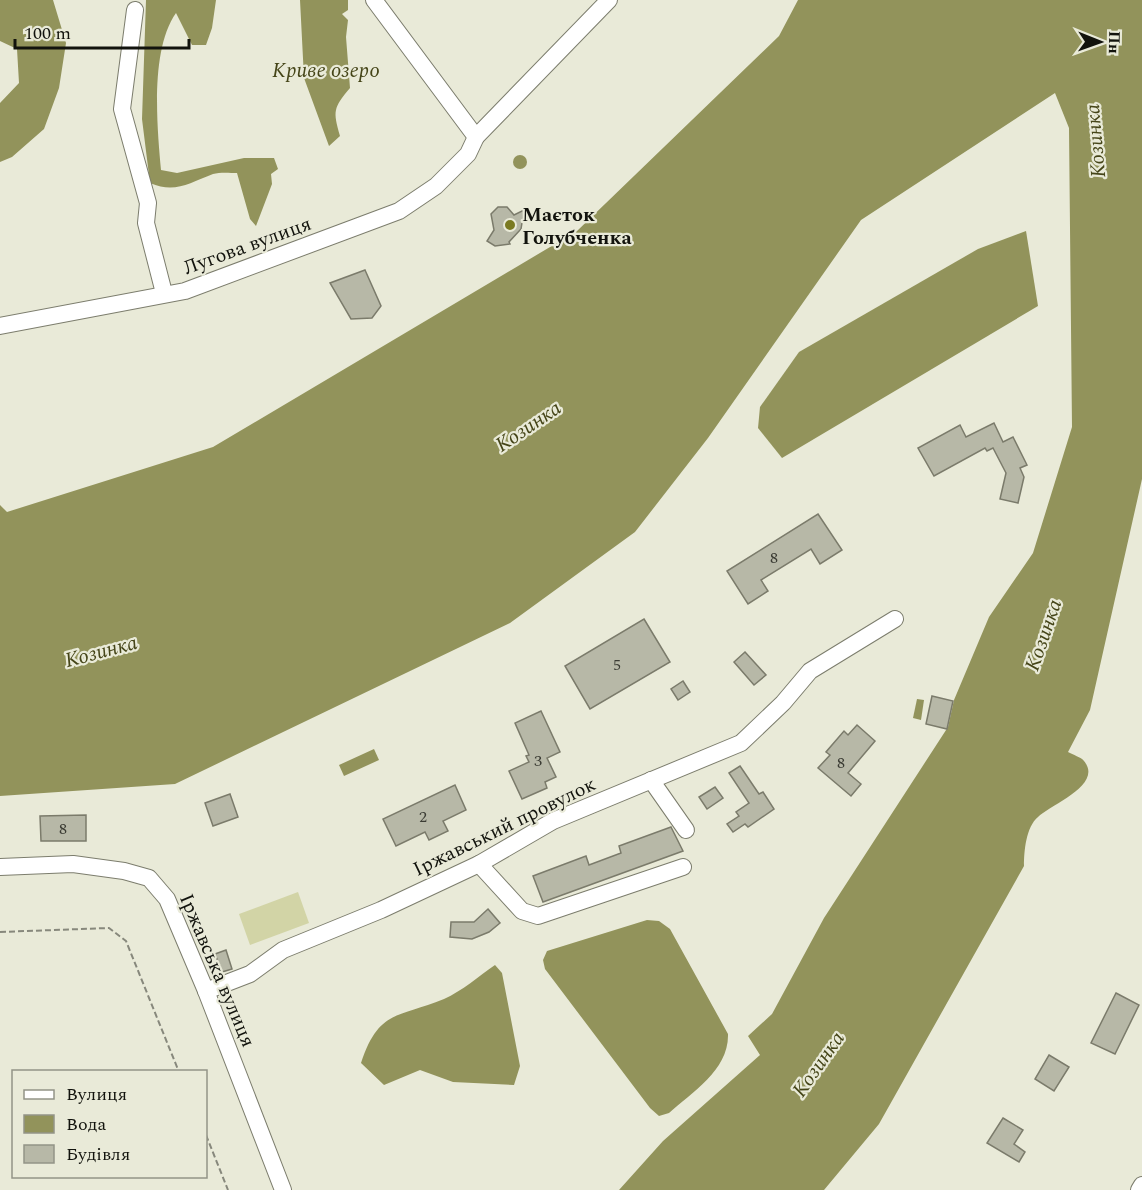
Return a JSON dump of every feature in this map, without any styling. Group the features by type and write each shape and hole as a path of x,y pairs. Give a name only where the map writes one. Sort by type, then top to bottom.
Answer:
{"street":[{"path":"374,0 476,137"},
{"name":"Лугова вулиця","path":"0,326 164,293 185,291 399,211 436,186 468,154 476,137 609,0"},
{"path":"135,10 122,109 148,203 146,224 164,293"},
{"name":"Іржавський провулок","path":"206,991 250,974 283,950 381,909 478,864 553,821 741,743 783,703 810,671 895,619"},
{"path":"651,780 686,830"},
{"name":"Іржавська вулиця","path":"0,867 73,864 124,871 149,878 167,899 206,991 283,1190"},
{"path":"478,864 522,911 538,916 683,867"},
{"path":"1139,1190 1142,1185"}],"path":[{"path":"0,932 109,928 126,941 179,1070"},
{"path":"207,1138 228,1190"}],"shaded area":[{"path":"298,892 309,923 250,945 239,914"}],"water":[{"path":"0,0 53,0 66,43 59,88 44,129 12,157 0,162 0,103 19,83 17,49 0,41"},
{"path":"146,0 216,0 212,28 206,45 192,45 176,13 162,47 157,89 161,170 177,173 244,158 274,158 278,169 271,174 272,184 256,226 250,219 237,173 213,174 189,184 167,188 150,183 142,119"},
{"name":"Криве озеро","path":"300,0 348,0 348,10 342,14 348,20 346,37 350,88 340,100 336,110 340,136 329,146 304,78"},
{"name":"Козинка","path":"798,0 1142,0 1142,479 1090,710 1068,752 1084,761 1088,770 1087,778 1073,794 1034,821 1026,840 1024,866 879,1124 824,1190 619,1190 663,1141 760,1055 748,1036 772,1014 824,918 948,727 954,700 989,617 1033,553 1072,427 1069,128 1055,93 861,220 708,438 635,532 510,623 175,784 0,796 0,505 7,512 213,447 577,231 779,36"},
{"path":"520,155 525,157 527,162 525,167 520,169 515,167 513,162 515,157"},
{"path":"1026,231 1038,306 782,458 758,428 760,407 799,352 978,249"},
{"path":"917,699 924,700 921,720 913,718"},
{"path":"374,749 379,760 344,776 339,765"},
{"path":"647,920 659,921 670,929 728,1034 727,1047 722,1059 708,1079 669,1113 659,1116 650,1108 545,969 543,960 547,951"},
{"path":"495,965 502,973 520,1066 514,1085 453,1082 420,1070 384,1085 361,1063 375,1033 383,1024 402,1013 451,996"}],"building":[{"name":"Маєток Голубченка","path":"498,207 507,207 514,215 524,210 521,229 509,242 510,244 495,246 487,241 494,230 491,214"},
{"path":"365,270 381,306 372,318 351,319 330,283"},
{"path":"994,423 1003,442 1013,437 1027,465 1020,468 1024,477 1018,503 1000,499 1006,473 993,448 987,451 985,448 934,476 918,448 960,425 966,437"},
{"path":"818,514 842,550 820,564 811,549 761,580 768,591 748,604 727,571"},
{"path":"644,619 670,662 590,709 565,666"},
{"path":"745,652 766,675 754,685 734,662"},
{"path":"683,681 690,692 678,700 671,689"},
{"path":"932,696 953,701 947,729 926,724"},
{"path":"541,711 560,752 547,758 556,777 545,782 547,788 522,799 509,771 529,762 526,756 529,755 515,723"},
{"path":"857,725 875,741 848,773 861,784 851,796 818,768 830,755 826,752 844,731 848,735"},
{"path":"740,766 759,794 763,792 774,809 748,827 745,824 733,832 727,824 739,816 736,812 749,803 729,773"},
{"path":"455,785 466,810 443,821 448,831 429,840 425,832 396,846 383,819"},
{"path":"715,787 723,798 707,809 699,797"},
{"path":"230,794 238,817 213,826 205,803"},
{"path":"86,815 86,841 41,841 40,816"},
{"path":"671,827 683,851 543,902 533,876 586,856 589,865 621,853 619,846"},
{"path":"488,909 500,923 489,932 472,939 450,937 451,922 474,922"},
{"path":"226,950 232,969 222,972 215,954"},
{"path":"1116,993 1139,1005 1115,1054 1091,1043"},
{"path":"1049,1055 1069,1067 1054,1091 1035,1079"},
{"path":"1003,1118 1023,1130 1014,1144 1025,1152 1019,1162 987,1143"}],"place":[{"name":"Маєток Голубченка","path":"510,225"}]}
